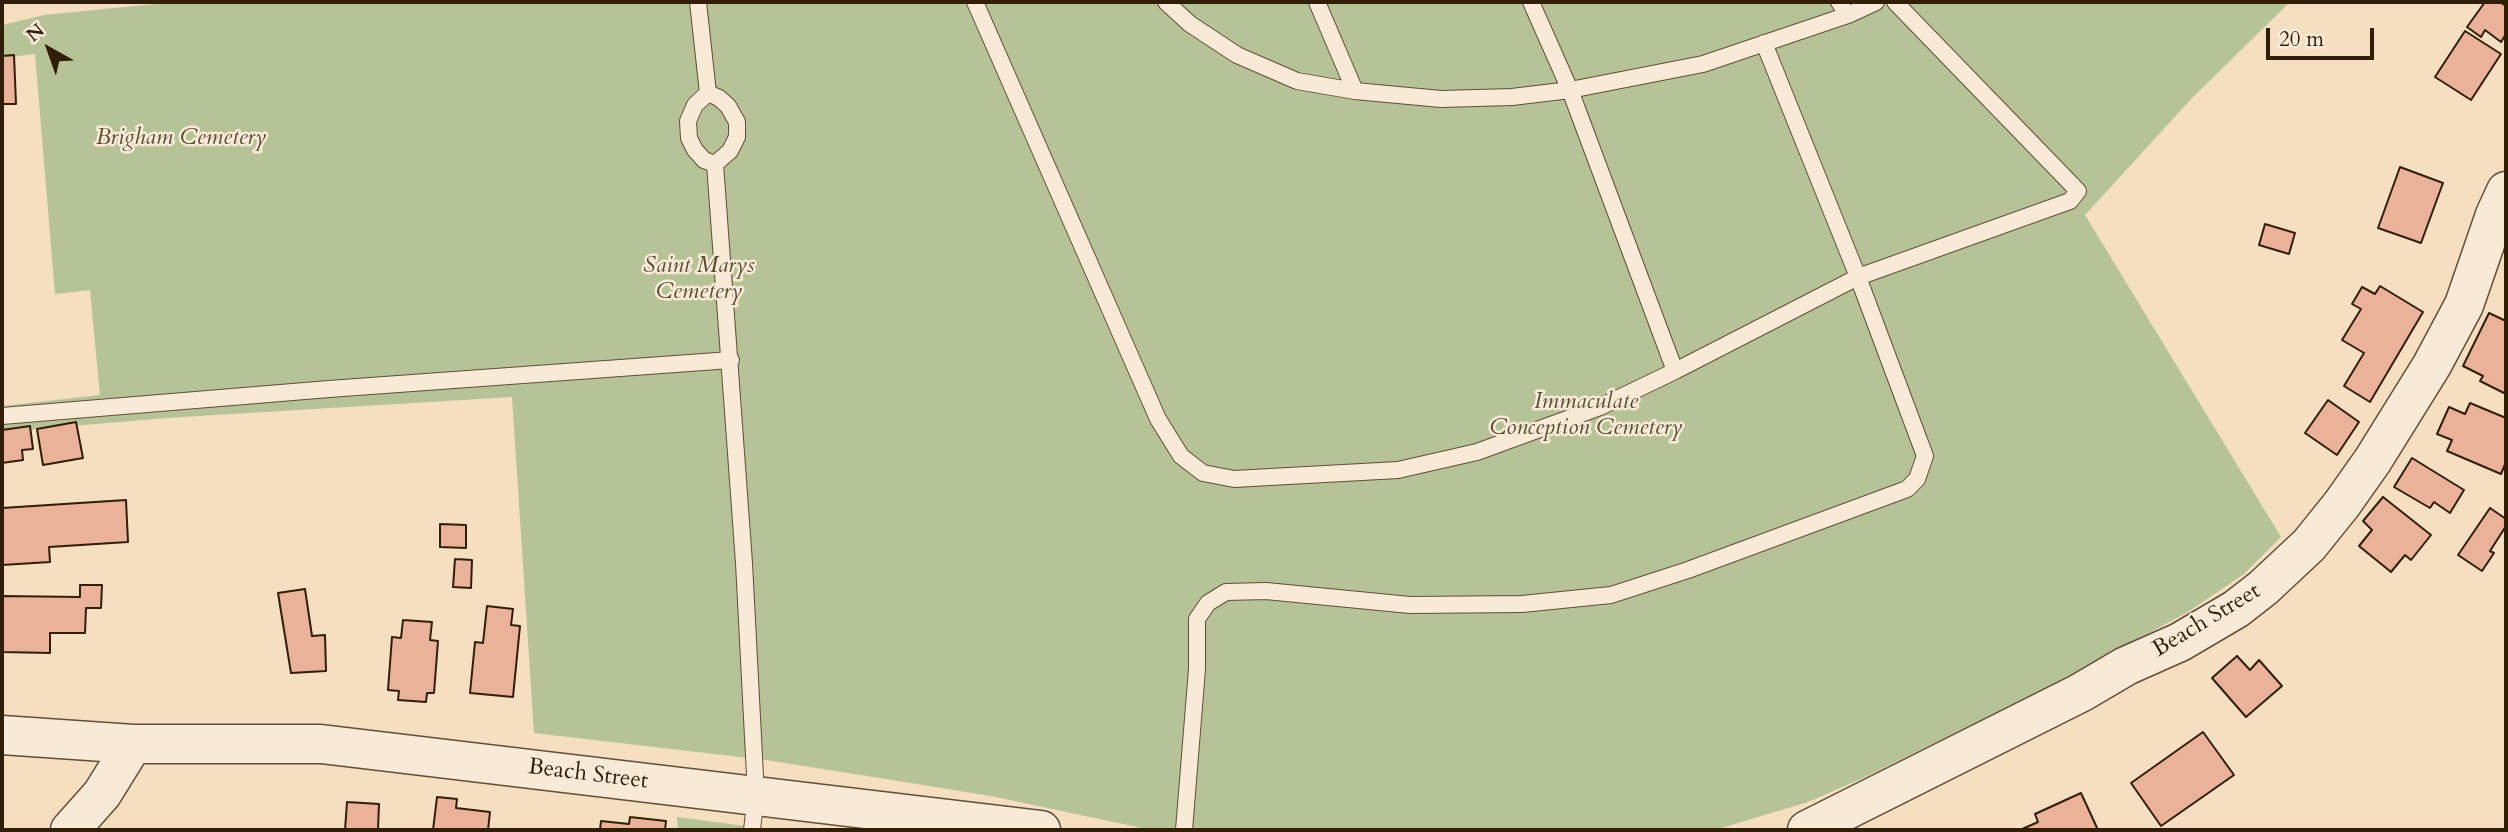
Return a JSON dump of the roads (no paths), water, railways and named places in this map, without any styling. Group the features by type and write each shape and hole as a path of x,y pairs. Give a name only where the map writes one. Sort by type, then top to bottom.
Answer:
{"street":[{"name":"Beach Street","path":"1807,830 2080,693 2126,666 2180,642 2236,609 2263,588 2309,545 2350,493 2432,365 2464,305 2506,191"},
{"name":"Beach Street","path":"2,735 133,744 321,744 754,813 1036,830"},
{"path":"69,830 102,794 133,744"}],"lane":[{"path":"698,2 708,93"},
{"path":"975,2 1158,419 1181,456 1203,473 1234,479 1398,470 1477,452 1600,407 1858,277 2070,201 2078,191 1895,2"},
{"path":"1166,2 1190,24 1237,55 1297,81 1355,91 1441,99 1512,97 1570,90 1703,64 1764,43 1843,8 1877,2"},
{"path":"1317,2 1355,91"},
{"path":"1531,2 1570,90 1675,371"},
{"path":"1184,830 1197,619 1208,603 1226,592 1265,591 1410,605 1522,604 1611,595 1688,570 1907,489 1917,479 1925,456 1858,277 1764,43"},
{"path":"708,93 728,106 737,122 737,136 730,151 715,164"},
{"path":"708,93 695,104 688,121 689,138 704,160 715,164"},
{"path":"715,164 744,563 754,813"},
{"path":"2,416 731,360"}],"park label":[{"name":"Brigham Cemetery","path":"181,139"},
{"name":"Saint Marys Cemetery","path":"699,280"},
{"name":"Immaculate Conception Cemetery","path":"1586,416"}]}
